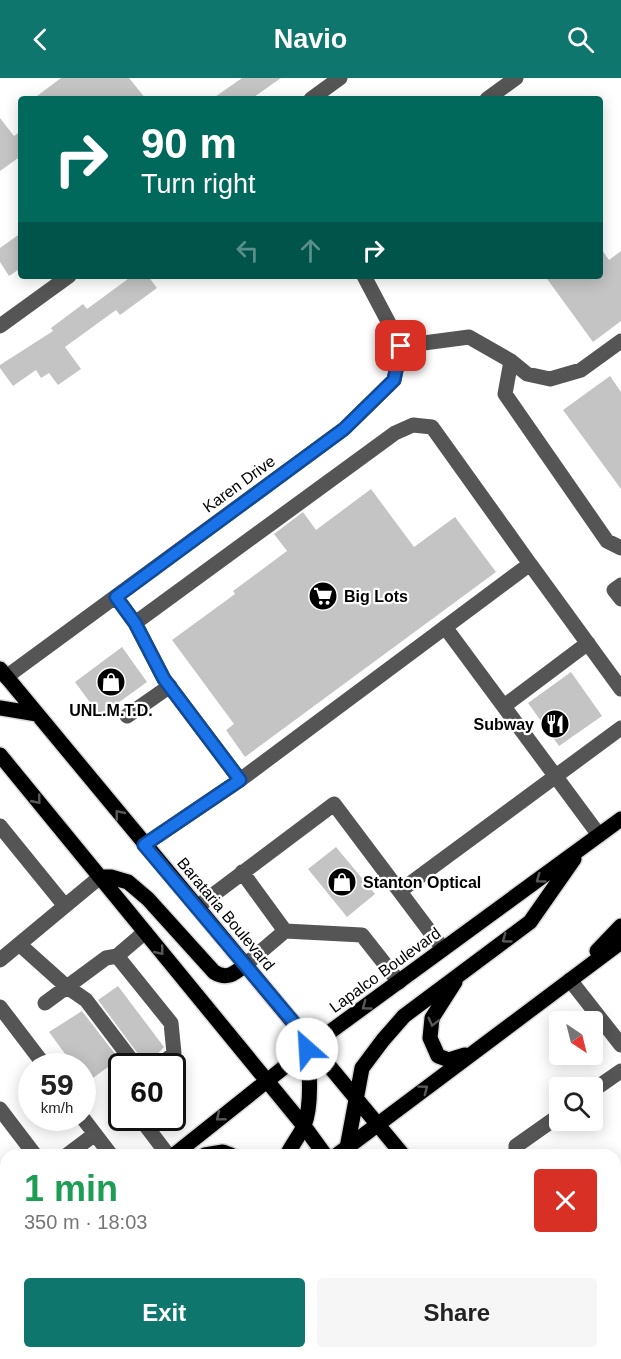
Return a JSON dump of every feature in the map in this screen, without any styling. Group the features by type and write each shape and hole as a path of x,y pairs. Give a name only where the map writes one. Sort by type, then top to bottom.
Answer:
{"main road":[{"name":"Barataria Boulevard","path":"2,674 398,1149"},
{"path":"0,708 37,714"},
{"path":"0,755 321,1149"},
{"name":"Lapalco Boulevard","path":"181,1149 308,1043 399,982 620,821"},
{"path":"345,1149 362,1068 383,1040 404,1016 530,922 583,847"},
{"path":"100,877 111,877 128,882 148,899 214,972 222,976 232,975 245,965"},
{"path":"570,980 621,926"},
{"path":"349,1149 472,1052 621,942"},
{"path":"462,972 432,1018 430,1038 438,1056 449,1060 472,1052"},
{"path":"291,1149 304,1126 306,1116 310,1068 308,1043"}],"street":[{"path":"315,96 340,78"},
{"path":"491,96 516,78"},
{"path":"0,326 65,279"},
{"path":"366,279 401,346 469,336 511,361 526,374 550,379 581,370 620,343"},
{"name":"Karen Drive","path":"2,674 116,597 344,429 394,380 401,346"},
{"path":"511,361 505,394 607,541 621,548"},
{"path":"135,623 394,433 413,425 432,427 621,690"},
{"path":"144,845 240,780 530,564"},
{"path":"621,585 614,590 621,599"},
{"path":"116,597 135,623 170,686 240,780"},
{"path":"445,627 600,835"},
{"path":"504,706 588,644"},
{"path":"127,716 170,686"},
{"path":"400,891 621,728"},
{"path":"197,907 334,804 443,949"},
{"path":"0,826 65,906"},
{"path":"242,872 285,931"},
{"path":"0,960 100,877"},
{"path":"245,965 285,931 362,935 399,982"},
{"path":"45,1003 106,958 117,956 145,932"},
{"path":"19,944 67,987 86,1000 126,1053"},
{"path":"117,956 171,1023 174,1053"},
{"path":"570,980 621,1045"},
{"path":"0,1008 35,1053"},
{"path":"603,1084 621,1071"},
{"path":"0,1109 30,1149"},
{"path":"516,1149 516,1146 549,1123"},
{"path":"93,1131 106,1149"},
{"path":"150,1131 163,1149"},
{"path":"75,1149 95,1134"}],"building":[{"path":"61,78 129,78 144,96 37,96"},
{"path":"242,78 281,78 255,96 216,96"},
{"path":"0,118 14,136 18,133 18,158 0,171"},
{"path":"18,235 18,270 9,276 0,262 0,248"},
{"path":"603,251 609,260 621,251 621,321 593,342 547,279 603,279"},
{"path":"128,279 150,279 157,288 120,315 116,310 65,347 81,369 58,385 49,373 41,378 36,370 13,386 0,365 53,331 51,328 83,304 87,309"},
{"path":"610,376 621,392 621,489 563,410"},
{"path":"371,489 414,547 455,517 496,572 245,757 226,730 234,724 172,640 235,594 233,591 287,551 274,534 303,512 316,530"},
{"name":"UNL.M.T.D.","path":"122,647 147,682 100,716 75,682"},
{"path":"571,672 602,716 559,746 528,703"},
{"name":"Stanton Optical","path":"336,847 375,894 347,917 308,869"},
{"path":"118,986 164,1047 158,1053 137,1053 98,1000"},
{"path":"82,1011 114,1053 108,1053 108,1067 96,1076 96,1053 64,1053 49,1032"}],"place":[{"name":"Big Lots","path":"323,596"},
{"name":"UNL.M.T.D.","path":"111,682"},
{"name":"Subway","path":"555,724"},
{"name":"Stanton Optical","path":"342,882"}],"route":[{"path":"307,1049 305,1036 144,845 240,780 164,679 135,623 116,597 344,429 394,380 401,346"}]}
